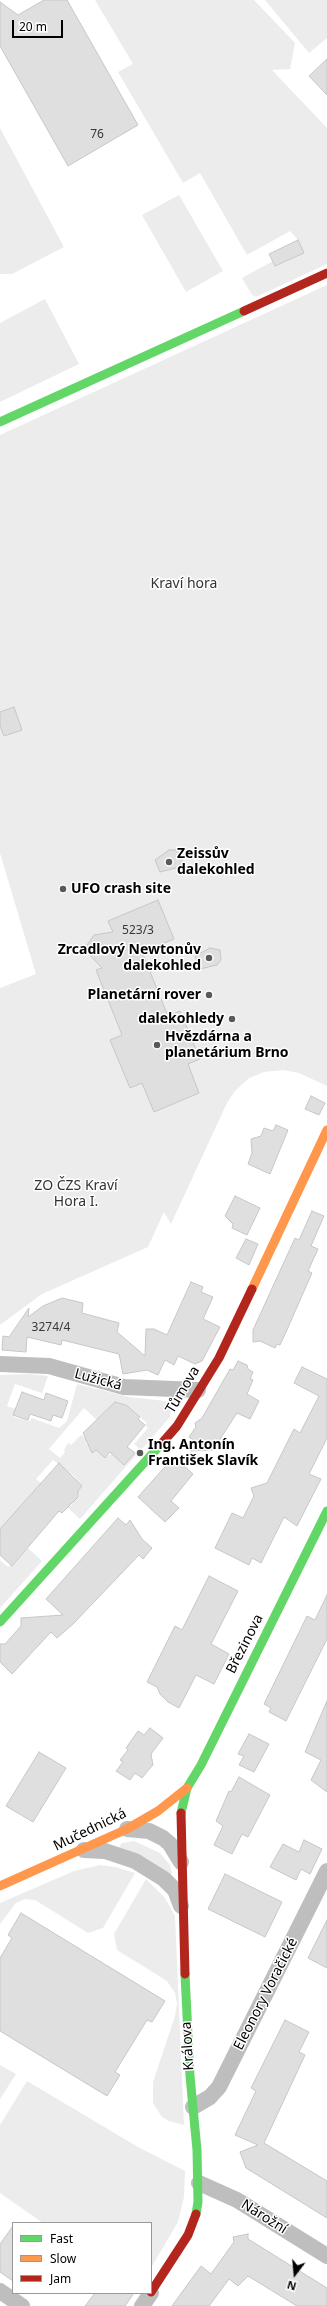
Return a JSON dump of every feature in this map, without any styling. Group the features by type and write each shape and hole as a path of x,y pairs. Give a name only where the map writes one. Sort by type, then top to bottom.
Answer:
{"street":[{"path":"0,422 327,273"},
{"name":"Tůmova","path":"0,1622 177,1426 219,1358 327,1130"},
{"name":"Lužická","path":"0,1364 49,1366 124,1387 198,1390"},
{"name":"Březinova","path":"186,1788 200,1765 327,1511"},
{"name":"Mučednická","path":"0,1886 84,1850 126,1829 158,1811 186,1788"},
{"name":"Králova","path":"152,2291 180,2248 195,2220 199,2183 193,2107 182,1907 183,1867 180,1824 186,1788"},
{"path":"126,1829 149,1831 162,1838 178,1854 183,1867"},
{"path":"84,1850 105,1851 135,1861 164,1879 175,1890 182,1907"},
{"name":"Eleonory Voračické","path":"193,2107 210,2097 219,2087 327,1871"},
{"name":"Nárožní","path":"199,2183 237,2200 327,2256"},
{"path":"0,2291 22,2306"},
{"name":"Králova","path":"142,2306 150,2294"}],"green space":[{"path":"95,0 254,0 295,43 290,69 272,70 327,128 327,264 256,297 252,295 242,278 273,261 275,266 303,253 298,240 290,231 247,255 200,173 183,183 118,72 133,64"},
{"path":"265,0 327,0 327,38 309,53"},
{"path":"0,128 64,247 12,274 0,274"},
{"path":"179,195 223,271 186,292 142,215"},
{"name":"Kraví hora","path":"327,285 327,1086 299,1073 283,1070 264,1072 249,1078 235,1091 227,1103 171,1224 164,1212 148,1247 42,1294 0,1325 0,988 36,974 0,853 0,435"},
{"path":"45,299 79,364 0,402 0,323"},
{"path":"28,1374 48,1376 42,1393 15,1384 7,1406 16,1409 14,1417 30,1421 32,1418 59,1428 67,1421 77,1384 129,1397 165,1401 170,1406 170,1417 141,1450 134,1444 148,1428 145,1425 147,1423 128,1407 115,1402 97,1420 84,1408 49,1449 60,1458 65,1452 64,1450 68,1443 71,1445 81,1435 88,1441 86,1443 105,1458 115,1451 120,1440 137,1454 80,1519 66,1506 68,1504 71,1506 73,1504 71,1501 79,1497 78,1491 82,1486 73,1475 53,1460 36,1479 41,1483 0,1529 0,1375"},
{"path":"28,1548 42,1561 0,1608 0,1560 8,1567 11,1564 12,1566"},
{"path":"134,1841 160,1853 170,1865 172,1873 169,1876 119,1847 122,1843"},
{"path":"100,1865 115,1867 135,1873 103,1928 88,1933 35,1900 25,1899 16,1903 0,1924 0,1903 74,1871"},
{"path":"146,1879 165,1898 175,1916 184,2125 169,2121 162,2117 153,2103 153,2082 175,2016 177,2004 175,1993 167,1981 117,1950 114,1934"},
{"path":"0,2065 16,2074 0,2099"},
{"path":"27,2081 138,2147 185,2171 184,2197 178,2222 152,2266 152,2222 42,2222 0,2193 0,2125"}],"building":[{"path":"44,0 67,0 138,125 68,166 0,46 0,2 18,15"},
{"path":"327,59 327,95 309,76"},
{"path":"298,240 304,253 275,266 269,254"},
{"path":"14,707 22,730 4,736 0,726 0,712"},
{"name":"Zeissův dalekohled","path":"169,850 179,852 182,856 182,863 176,868 160,872 155,860"},
{"path":"158,900 174,939 142,952 168,1016 180,1011 200,1059 188,1064 199,1093 154,1112 142,1083 130,1088 110,1040 122,1035 96,970 102,968 89,954 87,945 94,935 113,932 108,921"},
{"name":"Zrcadlový Newtonův dalekohled","path":"210,948 220,950 221,960 217,965 200,969 195,956"},
{"path":"311,1096 325,1103 319,1115 305,1109"},
{"path":"276,1125 288,1130 270,1174 248,1164 252,1153 251,1139 261,1136 264,1128 273,1131"},
{"path":"235,1196 260,1208 247,1235 232,1228 233,1224 225,1216"},
{"path":"312,1211 324,1216 311,1246 318,1249 308,1271 312,1273 286,1332 280,1345 277,1344 275,1348 260,1341 253,1342 253,1330 295,1238 299,1240"},
{"path":"246,1239 258,1244 249,1265 236,1258"},
{"path":"191,1282 203,1287 201,1292 213,1297 203,1319 220,1327 202,1361 195,1364 178,1356 174,1365 165,1360 158,1375 147,1370 123,1374 119,1354 62,1340 61,1345 27,1337 26,1352 2,1350 3,1336 9,1337 29,1308 28,1317 43,1306 62,1298 83,1303 82,1313 119,1323 117,1332 145,1356 146,1329 154,1329 167,1335"},
{"path":"238,1361 247,1365 248,1369 253,1372 250,1379 253,1380 247,1394 259,1401 250,1419 237,1413 213,1450 190,1451 197,1443 189,1437 196,1427 195,1423 202,1418 230,1369 233,1370"},
{"path":"302,1367 327,1379 327,1438 309,1474 321,1479 297,1526 284,1517 261,1563 252,1558 249,1565 215,1548 232,1513 243,1518 254,1496 251,1488 267,1483 294,1429 300,1433 319,1396 294,1383"},
{"path":"22,1392 44,1400 46,1393 68,1401 62,1418 53,1415 51,1421 30,1414 28,1420 13,1415"},
{"path":"115,1402 126,1405 140,1417 138,1419 145,1425 127,1447 135,1453 124,1465 110,1452 105,1458 96,1450 92,1453 83,1433"},
{"path":"171,1460 177,1465 180,1462 193,1474 171,1501 179,1508 165,1522 138,1497"},
{"path":"59,1463 82,1486 78,1491 78,1497 62,1513 59,1511 12,1566 0,1555 0,1529"},
{"path":"118,1518 126,1525 130,1520 142,1539 152,1548 143,1559 139,1555 73,1624 57,1638 51,1632 12,1674 0,1662 0,1644 5,1644 21,1626 21,1618 63,1615 46,1599"},
{"path":"209,1576 238,1591 211,1644 229,1654 214,1684 196,1675 179,1708 168,1702 160,1694 157,1687 147,1682 175,1626 182,1630"},
{"path":"327,1595 327,1639 286,1721 269,1712 271,1708 264,1704 307,1616 315,1620"},
{"path":"327,1701 327,1792 311,1780 321,1760 305,1752"},
{"path":"150,1728 163,1738 151,1754 153,1765 142,1778 135,1773 130,1780 116,1771 123,1762 120,1760 128,1750 126,1748 138,1731 144,1735"},
{"path":"249,1734 269,1744 254,1772 239,1765 244,1756 238,1754"},
{"path":"39,1752 66,1768 33,1822 6,1806"},
{"path":"239,1777 270,1795 248,1837 242,1834 232,1854 214,1845 223,1826 216,1821 229,1791 231,1792"},
{"path":"304,1840 322,1849 310,1874 301,1869 296,1880 270,1867 283,1844 299,1852"},
{"path":"225,1874 282,1902 265,1937 208,1909"},
{"path":"21,1913 165,2001 152,2022 147,2020 115,2072 120,2075 107,2096 0,2031 0,1958 12,1938 8,1935"},
{"path":"327,1920 327,1968 308,1958"},
{"path":"285,2020 309,2032 299,2052 305,2055 264,2143 327,2181 327,2218 246,2168 240,2152 258,2145 235,2135 256,2091 251,2088"},
{"path":"12,2227 12,2280 0,2272 0,2244"},
{"path":"248,2234 248,2239 327,2288 327,2306 297,2306 248,2276 238,2286 229,2279 209,2306 172,2306 201,2266 211,2274 234,2242 233,2237"},
{"path":"94,2294 133,2294 125,2306 85,2306"}],"traffic: fast":[{"path":"0,422 244,311"},
{"path":"0,1622 163,1442"},
{"path":"181,1813 187,1788 201,1765 327,1511"},
{"path":"185,1974 190,2076 197,2150 198,2202 196,2214"}],"traffic: slow":[{"path":"252,1289 327,1130"},
{"path":"0,1886 127,1829 158,1811 187,1788"}],"traffic: jam":[{"path":"244,311 327,273"},
{"path":"163,1442 177,1426 219,1358 252,1289"},
{"path":"181,1813 185,1974"},
{"path":"152,2290 188,2235 196,2214"}],"place":[{"name":"Zeissův dalekohled","path":"169,862"},
{"name":"UFO crash site","path":"63,889"},
{"name":"Zrcadlový Newtonův dalekohled","path":"209,958"},
{"name":"Planetární rover","path":"209,995"},
{"name":"dalekohledy","path":"232,1019"},
{"name":"Hvězdárna a planetárium Brno","path":"157,1045"},
{"name":"Ing. Antonín František Slavík","path":"140,1453"}],"park label":[{"name":"ZO ČZS Kraví Hora I.","path":"76,1194"}]}
